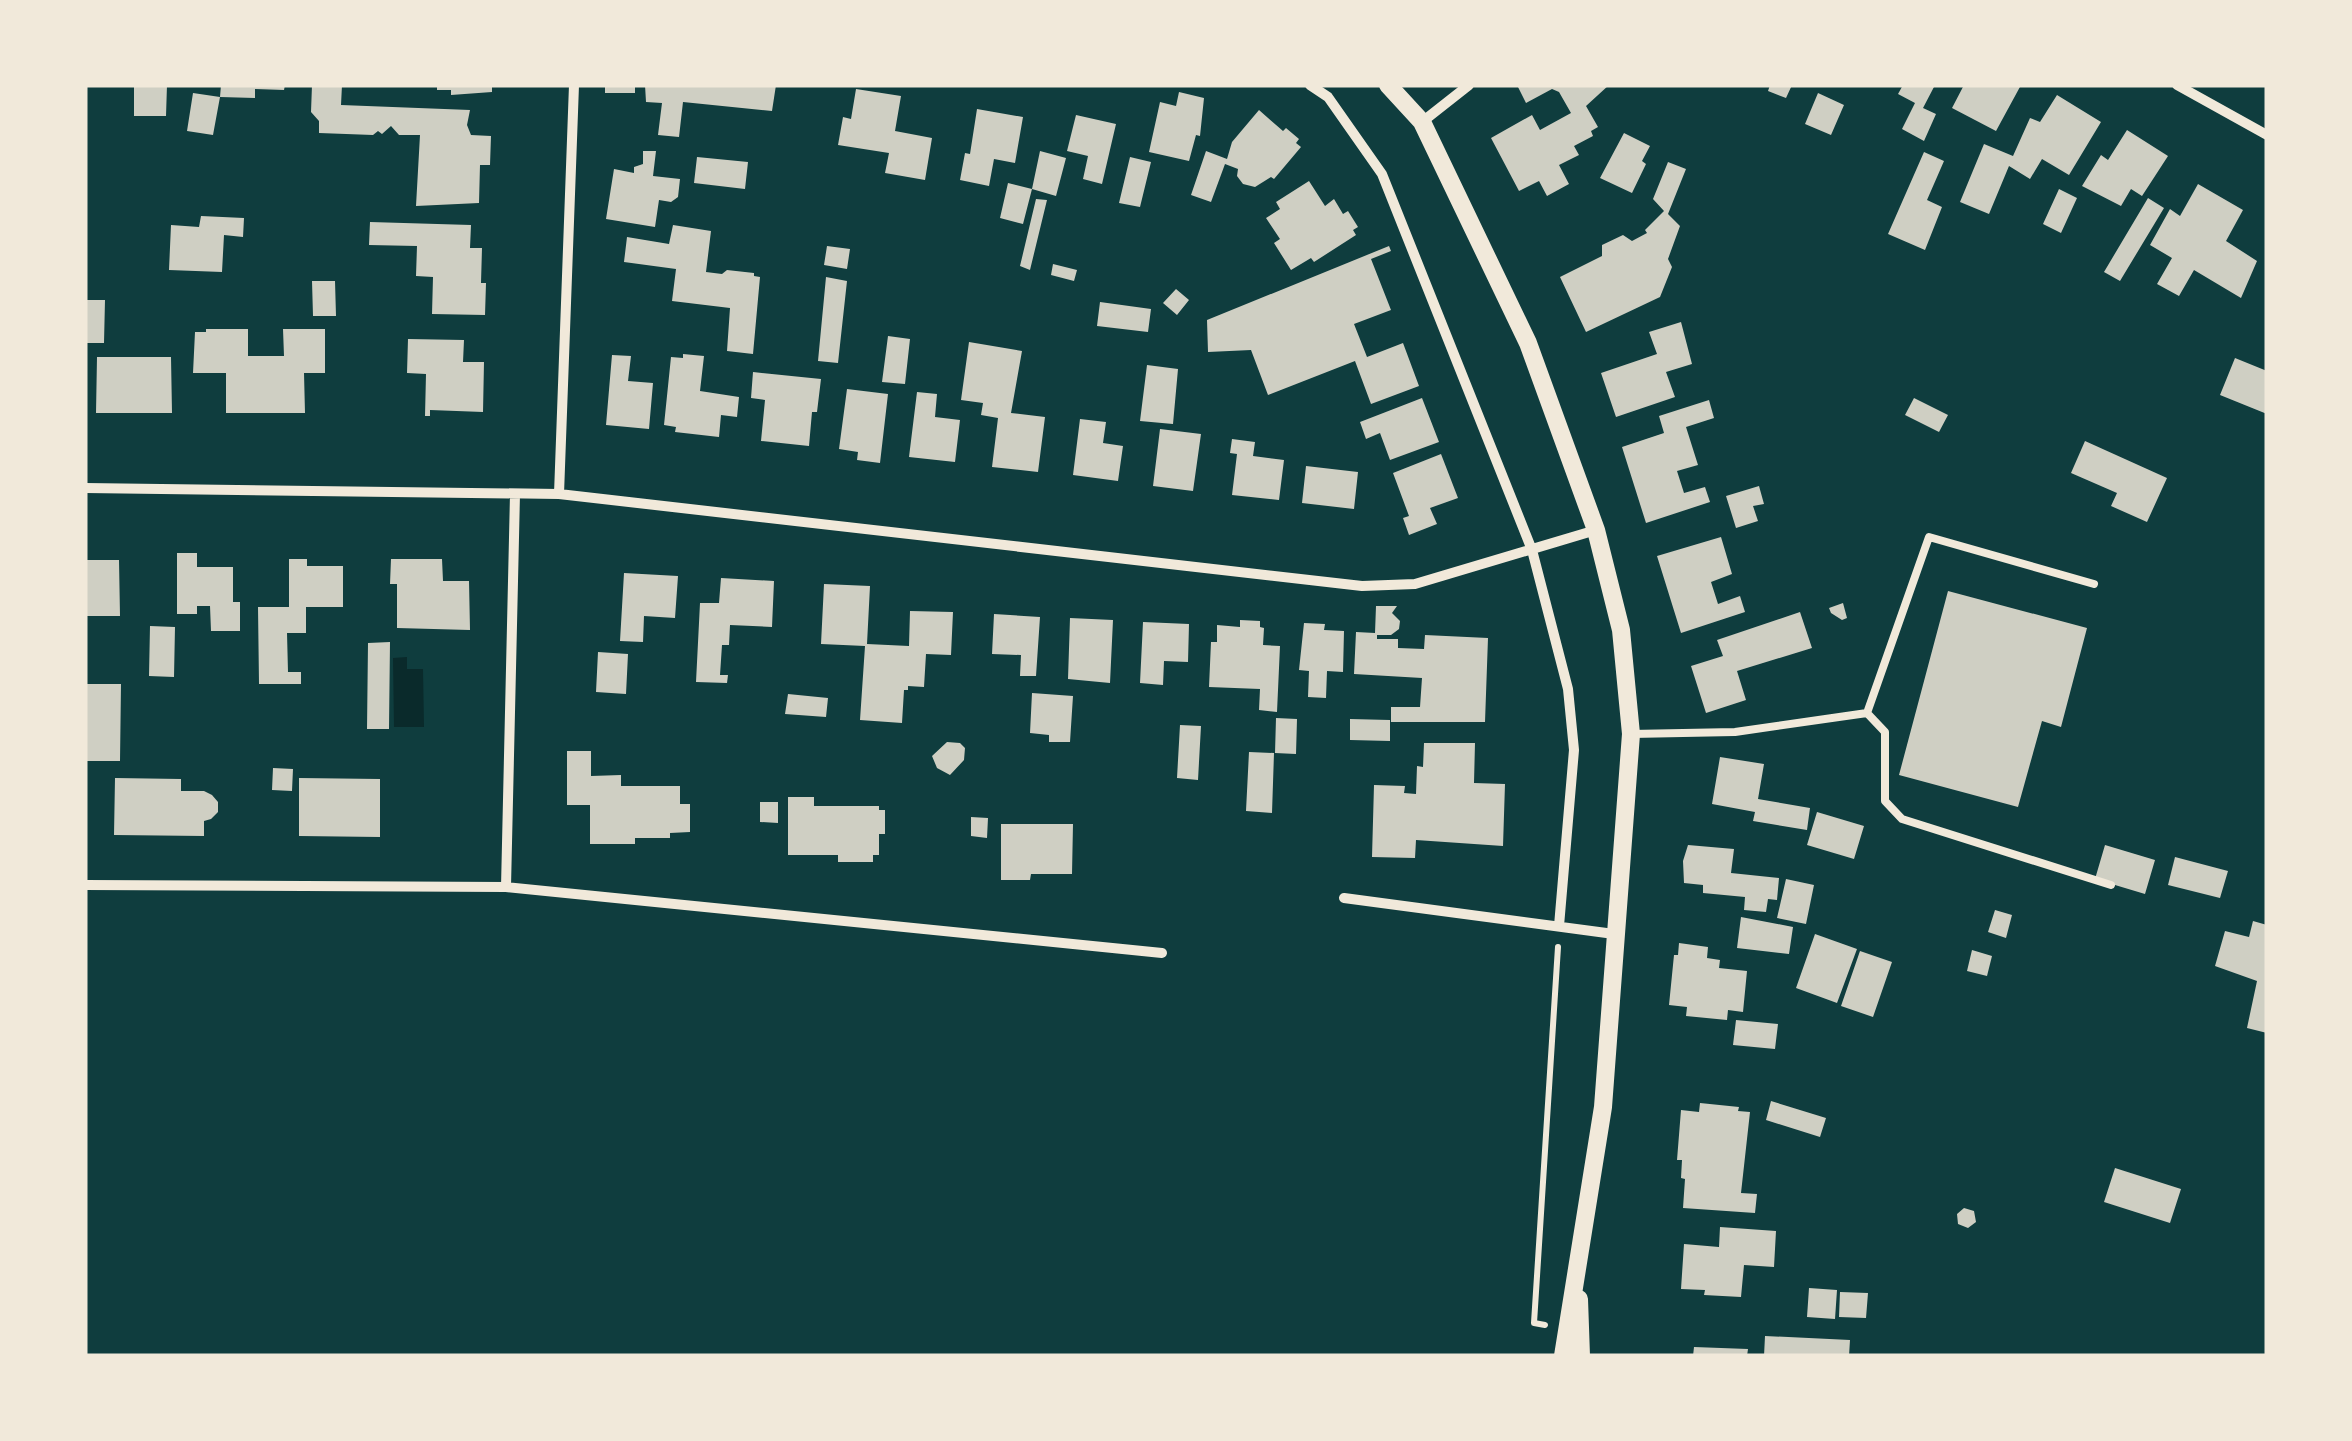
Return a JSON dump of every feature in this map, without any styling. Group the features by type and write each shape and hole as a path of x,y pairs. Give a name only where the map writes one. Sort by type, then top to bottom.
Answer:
{"street":[{"path":"558,494 574,85"},
{"path":"1310,85 1328,97 1382,174 1532,550 1568,690 1574,750 1559,926"},
{"path":"1388,85 1422,122 1528,343 1596,530 1621,630 1631,734 1603,1108 1563,1356"},
{"path":"1422,122 1469,85"},
{"path":"2178,85 2267,135"},
{"path":"85,488 558,494 1362,586 1415,584 1596,530"},
{"path":"506,887 515,494"},
{"path":"85,886 506,887 1162,953"},
{"path":"1344,898 1614,934"},
{"path":"1578,1254 1581,1356"}],"lane":[{"path":"1867,713 1929,537 2094,584"},
{"path":"1631,734 1735,732 1867,713"},
{"path":"1867,713 1886,732 1885,802 1902,819 2111,885"}],"path":[{"path":"1547,1325 1534,1323 1559,926"}],"water":[{"path":"407,657 407,669 423,669 424,727 394,727 393,658"}],"building":[{"path":"134,85 167,85 166,116 134,116"},
{"path":"221,85 285,85 284,90 255,89 255,98 220,97"},
{"path":"312,85 342,85 341,105 470,110 467,125 471,135 491,136 490,165 480,165 479,203 416,206 420,135 399,135 391,126 382,134 378,131 373,135 319,133 319,121 311,112"},
{"path":"437,85 492,85 492,92 451,95 451,90 437,90"},
{"path":"605,85 635,85 635,93 605,93"},
{"path":"645,85 776,85 772,111 683,102 679,137 658,135 662,103 646,102"},
{"path":"1517,85 1609,85 1586,106 1598,127 1591,131 1593,136 1574,146 1579,155 1559,165 1569,184 1547,196 1539,181 1519,191 1491,138 1532,115 1540,130 1571,113 1559,92 1552,89 1526,103"},
{"path":"1770,85 1792,85 1786,98 1768,91"},
{"path":"1903,85 1935,85 1923,108 1936,114 1924,141 1902,129 1915,103 1898,94"},
{"path":"1964,85 2021,85 1996,131 1952,108"},
{"path":"856,89 901,96 895,131 932,138 925,180 885,173 889,153 838,145 843,117 851,119"},
{"path":"1179,92 1204,98 1200,136 1196,135 1189,161 1149,152 1160,102 1176,106"},
{"path":"193,93 220,97 213,135 187,131"},
{"path":"1818,93 1844,105 1831,135 1805,124"},
{"path":"2057,95 2101,122 2069,175 2042,159 2030,179 2009,166 1989,214 1960,202 1984,144 2013,156 2030,118 2040,122"},
{"path":"977,109 1023,117 1015,163 994,159 989,186 960,180 965,153 970,154"},
{"path":"1259,110 1299,139 1296,143 1301,147 1274,179 1271,177 1255,187 1243,184 1237,176 1238,169 1225,164 1211,202 1191,195 1206,151 1227,159 1232,142"},
{"path":"1076,115 1116,124 1102,184 1083,179 1088,156 1067,151"},
{"path":"2127,130 2168,156 2142,196 2131,189 2121,206 2082,186 2101,155 2108,160"},
{"path":"1624,133 1650,146 1632,193 1600,178"},
{"path":"643,151 656,151 653,176 680,179 678,197 671,202 659,200 655,227 606,219 614,169 634,173 634,167 643,164"},
{"path":"1040,151 1066,158 1056,196 1032,189"},
{"path":"1924,152 1944,161 1927,200 1942,207 1925,250 1888,234"},
{"path":"697,157 748,162 745,189 694,183"},
{"path":"1130,157 1151,162 1140,207 1119,203"},
{"path":"1668,162 1686,169 1668,214 1680,226 1668,259 1672,267 1660,297 1586,332 1560,277 1602,256 1602,245 1623,235 1632,241 1647,233 1645,230 1664,211 1653,199"},
{"path":"1309,181 1325,206 1334,199 1358,227 1353,230 1356,235 1314,262 1311,258 1291,270 1274,243 1280,239 1266,218 1280,209 1276,202"},
{"path":"1008,183 1032,189 1023,224 1000,218"},
{"path":"2198,184 2243,210 2226,241 2257,261 2241,298 2194,270 2179,296 2157,284 2172,258 2150,245 2170,209 2180,216"},
{"path":"2059,189 2077,198 2061,233 2043,224"},
{"path":"2148,198 2164,208 2120,281 2104,272"},
{"path":"1036,199 1047,200 1030,270 1020,266"},
{"path":"201,216 244,218 243,237 224,235 222,272 169,270 171,225 199,227"},
{"path":"370,222 471,225 470,248 482,248 485,315 432,314 433,277 416,276 417,246 369,245"},
{"path":"673,225 711,231 706,272 722,274 727,270 760,277 753,354 727,351 730,308 672,301 676,269 624,262 627,237 669,244"},
{"path":"827,246 850,249 847,269 824,265"},
{"path":"1389,246 1391,251 1371,259 1391,310 1354,324 1367,357 1403,343 1419,386 1371,404 1355,361 1268,395 1251,350 1208,352 1207,320"},
{"path":"1053,264 1077,270 1074,281 1051,275"},
{"path":"826,277 847,281 838,363 818,361"},
{"path":"312,281 335,281 336,316 313,316"},
{"path":"1176,289 1189,300 1177,315 1163,303"},
{"path":"85,300 105,300 104,343 85,343"},
{"path":"1100,302 1151,309 1148,332 1097,326"},
{"path":"1681,322 1692,364 1666,372 1675,397 1616,417 1601,373 1657,354 1649,332"},
{"path":"248,329 248,356 284,356 283,329 325,329 325,373 304,373 305,413 226,413 226,373 193,373 195,332"},
{"path":"888,336 910,339 905,384 882,382"},
{"path":"408,339 464,340 463,362 484,362 483,412 430,410 430,416 425,416 426,374 407,373"},
{"path":"969,342 1022,351 1011,413 1045,417 1038,472 992,467 998,418 981,415 983,403 961,400"},
{"path":"683,354 704,356 700,391 739,397 737,417 721,415 719,437 675,432 676,427 664,425 671,357 683,358"},
{"path":"612,355 631,356 628,381 653,383 649,429 606,425"},
{"path":"97,357 171,357 172,413 96,413"},
{"path":"2235,358 2267,371 2267,414 2220,395"},
{"path":"1147,365 1178,369 1173,424 1140,421"},
{"path":"753,372 821,379 817,412 812,412 809,446 761,441 765,400 751,398"},
{"path":"847,389 888,394 880,463 857,460 858,452 839,449"},
{"path":"917,392 937,394 935,417 960,420 955,462 909,457"},
{"path":"1422,398 1439,442 1390,460 1380,433 1366,439 1360,422"},
{"path":"1914,398 1948,415 1939,432 1905,415"},
{"path":"1709,400 1714,418 1686,427 1698,465 1677,471 1684,493 1705,487 1710,502 1646,523 1622,447 1664,433 1659,416"},
{"path":"1080,419 1106,422 1103,443 1123,446 1118,481 1073,475"},
{"path":"1160,429 1201,434 1193,491 1153,486"},
{"path":"1232,439 1255,442 1253,456 1284,460 1279,500 1232,495 1237,454 1230,453"},
{"path":"2085,441 2167,478 2147,522 2111,506 2117,493 2071,473"},
{"path":"1441,454 1458,498 1430,508 1437,524 1409,535 1403,518 1409,516 1393,473"},
{"path":"1306,466 1358,472 1354,509 1302,503"},
{"path":"1759,486 1764,504 1753,506 1758,521 1736,528 1726,496"},
{"path":"1721,537 1732,574 1711,582 1718,604 1740,596 1745,612 1681,633 1657,556"},
{"path":"177,553 197,553 197,567 233,567 233,602 240,602 240,631 211,631 210,606 197,606 197,614 177,614"},
{"path":"289,559 307,559 307,566 343,566 343,607 306,607 306,633 287,633 288,672 301,672 301,684 259,684 258,607 289,607"},
{"path":"391,559 442,559 443,581 469,581 470,630 397,628 397,584 390,584"},
{"path":"85,560 119,560 120,616 85,616"},
{"path":"624,573 678,576 675,618 644,616 643,642 620,641"},
{"path":"721,578 774,581 772,627 730,625 729,645 722,645 720,675 728,675 727,683 696,682 700,603 719,603"},
{"path":"824,584 870,586 867,644 909,646 910,611 953,612 951,655 926,654 924,687 908,686 904,690 902,723 860,720 865,646 821,644"},
{"path":"1948,591 2087,628 2061,727 2042,721 2018,807 1899,775"},
{"path":"1843,603 1847,618 1842,620 1829,608"},
{"path":"1376,606 1397,606 1392,613 1400,621 1399,629 1391,635 1377,635 1377,639 1398,639 1398,648 1424,649 1425,635 1488,638 1485,722 1391,722 1391,707 1420,707 1422,678 1354,674 1356,632 1375,633"},
{"path":"1800,612 1812,648 1737,671 1746,700 1706,713 1691,666 1723,656 1717,640"},
{"path":"994,614 1040,617 1036,676 1020,676 1021,655 992,654"},
{"path":"1070,618 1113,620 1110,683 1068,679"},
{"path":"1240,620 1260,621 1264,628 1263,645 1280,646 1277,712 1259,710 1260,689 1209,687 1211,642 1217,642 1217,625 1240,627"},
{"path":"1143,622 1189,624 1188,662 1164,661 1163,685 1140,683"},
{"path":"1304,623 1325,624 1324,630 1344,631 1343,672 1327,671 1326,698 1308,697 1309,671 1299,670"},
{"path":"150,626 175,627 174,677 149,676"},
{"path":"390,642 389,729 367,729 368,643"},
{"path":"598,652 628,654 626,694 596,692"},
{"path":"86,684 121,684 120,761 85,761"},
{"path":"1032,693 1073,696 1070,742 1049,742 1049,735 1030,733"},
{"path":"788,694 828,698 826,717 785,714"},
{"path":"1276,718 1297,719 1296,754 1275,753"},
{"path":"1350,719 1390,720 1390,741 1350,740"},
{"path":"1180,725 1201,726 1198,780 1177,778"},
{"path":"947,742 960,743 965,748 964,760 950,775 937,768 932,756"},
{"path":"1424,743 1475,743 1474,783 1505,784 1503,846 1416,840 1415,858 1372,857 1374,785 1405,786 1404,793 1416,794 1417,766 1423,767"},
{"path":"567,751 591,751 591,776 621,775 621,786 680,786 680,804 690,804 690,832 670,833 670,838 635,838 635,844 590,844 590,805 567,805"},
{"path":"1249,752 1274,753 1272,813 1246,811"},
{"path":"1720,757 1764,764 1758,799 1810,808 1807,830 1753,821 1755,812 1712,804"},
{"path":"273,768 293,769 292,791 272,790"},
{"path":"115,778 181,779 181,791 212,795 218,802 218,812 204,821 204,836 114,835"},
{"path":"299,778 380,779 380,837 299,836"},
{"path":"788,797 814,797 814,806 879,806 879,810 885,810 885,834 879,834 879,855 873,855 873,862 838,862 838,855 788,855"},
{"path":"760,802 778,802 778,823 760,822"},
{"path":"1817,812 1864,826 1854,859 1807,845"},
{"path":"971,817 988,818 987,838 971,836"},
{"path":"1001,824 1073,824 1072,874 1031,874 1030,880 1001,880"},
{"path":"1688,845 1734,849 1731,873 1779,878 1777,900 1768,899 1766,912 1744,910 1745,897 1703,893 1703,885 1684,883 1683,861"},
{"path":"2105,845 2155,860 2145,894 2095,879"},
{"path":"2175,857 2228,871 2220,898 2168,885"},
{"path":"1786,879 1814,885 1806,924 1777,918"},
{"path":"1995,910 2012,915 2006,938 1988,932"},
{"path":"1741,917 1793,927 1789,954 1737,948"},
{"path":"2253,921 2267,925 2267,1033 2247,1028 2257,981 2215,966 2225,931 2249,937"},
{"path":"1815,934 1857,949 1837,1003 1796,988"},
{"path":"1679,943 1708,947 1707,958 1720,960 1719,968 1747,971 1743,1012 1728,1010 1727,1020 1686,1016 1687,1007 1669,1005 1674,955 1678,955"},
{"path":"1972,950 1992,956 1987,976 1967,971"},
{"path":"1860,951 1892,962 1873,1017 1841,1006"},
{"path":"1736,1020 1778,1024 1775,1049 1733,1045"},
{"path":"1771,1101 1826,1118 1820,1137 1766,1120"},
{"path":"1700,1103 1750,1112 1741,1193 1757,1194 1755,1213 1683,1208 1685,1179 1681,1178 1682,1160 1677,1160 1681,1110 1699,1112"},
{"path":"2115,1168 2181,1189 2170,1223 2104,1202"},
{"path":"1964,1208 1974,1211 1976,1222 1968,1228 1958,1224 1957,1214"},
{"path":"1720,1227 1776,1231 1774,1267 1744,1265 1741,1297 1681,1289 1684,1244 1719,1247"},
{"path":"1809,1288 1837,1290 1835,1319 1807,1317"},
{"path":"1840,1292 1868,1293 1866,1318 1839,1317"},
{"path":"1765,1336 1850,1340 1849,1356 1764,1356"},
{"path":"1694,1347 1748,1349 1747,1356 1693,1356"}]}
